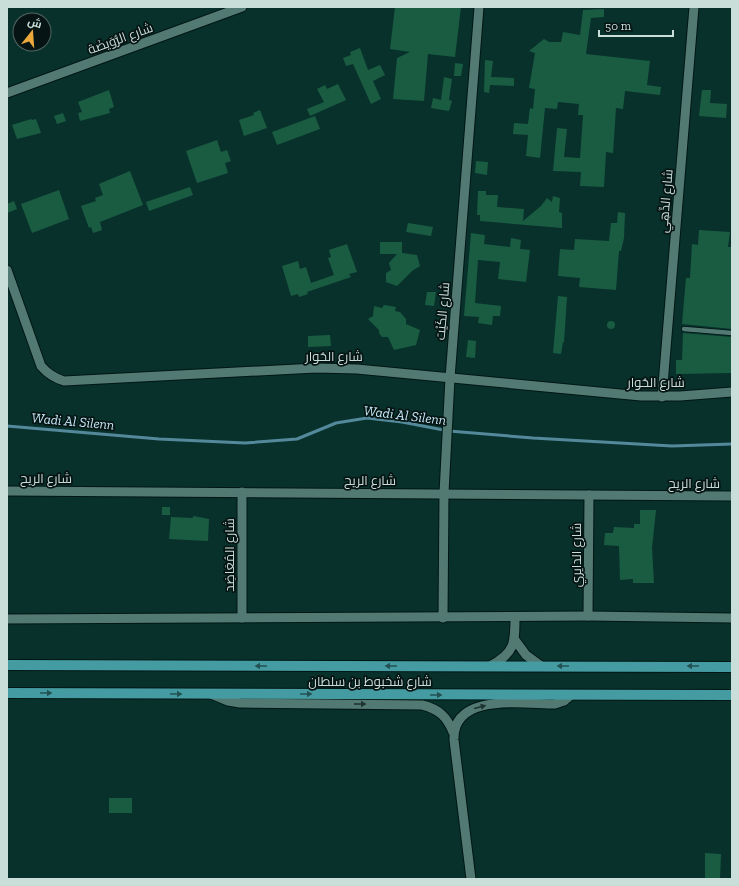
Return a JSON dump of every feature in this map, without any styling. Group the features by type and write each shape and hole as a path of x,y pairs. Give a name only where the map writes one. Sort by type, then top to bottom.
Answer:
{"main road":[{"name":"شارع شخبوط بن سلطان","path":"7,665 732,667"},
{"name":"شارع شخبوط بن سلطان","path":"7,693 732,695"}],"street":[{"name":"شارع الرُّوَيضَة","path":"7,93 242,7"},
{"name":"شارع الكَيْت","path":"443,618 444,493 450,378 479,7"},
{"name":"شارع الدِّهِي","path":"662,397 694,7"},
{"name":"شارع الحُوار","path":"7,270 41,366 47,373 64,381 316,368 399,372 621,395 662,397 732,392"},
{"name":"شارع الريح","path":"7,491 732,496"},
{"name":"شارع المُعَاضِد","path":"242,492 242,618"},
{"name":"شارع الدايري","path":"588,616 589,495"},
{"path":"7,619 443,618 588,616 732,618"},
{"path":"490,666 505,656 515,640 515,617"},
{"path":"515,640 526,655 541,666"},
{"path":"211,694 228,701 240,703 422,705 430,707 444,716 453,732 471,879"},
{"path":"453,732 459,720 476,707 489,704 555,704 564,701 571,695"}],"lane":[{"path":"684,329 732,332"},
{"path":"7,660 31,665"}],"building":[{"path":"395,7 461,7 455,57 428,54 424,101 393,99 397,58 410,52 390,49"},
{"path":"604,9 604,17 591,18 586,54 650,61 647,85 661,87 660,95 625,91 623,109 616,108 613,153 606,152 604,187 580,186 581,172 553,171 557,128 567,129 564,157 580,158 583,115 578,115 579,104 558,102 557,109 545,108 540,158 526,156 528,135 513,134 514,123 528,124 530,108 533,109 535,89 529,88 535,53 529,51 544,39 549,42 561,42 563,32 580,35 583,10"},
{"path":"360,48 368,70 380,65 385,75 373,81 381,99 371,104 353,64 346,66 343,58 351,55 350,52"},
{"path":"485,60 493,61 491,77 514,78 514,86 490,85 489,93 484,92"},
{"path":"455,63 463,64 461,76 454,76"},
{"path":"444,77 452,79 449,100 452,101 449,111 431,108 433,98 441,100"},
{"path":"338,84 346,100 310,116 307,109 324,102 317,89 325,85 327,89"},
{"path":"109,90 114,107 109,109 110,113 80,121 78,113 82,112 78,102"},
{"path":"702,90 711,90 710,103 727,104 726,118 699,116"},
{"path":"260,110 267,128 244,136 239,120 254,115 253,113"},
{"path":"63,113 66,121 57,124 54,116"},
{"path":"315,116 320,129 277,145 272,132"},
{"path":"31,119 36,119 41,133 17,139 12,125"},
{"path":"217,140 221,152 227,150 231,161 225,163 228,173 197,183 186,151"},
{"path":"476,161 488,162 487,175 475,173"},
{"path":"130,171 143,205 100,222 102,230 93,233 91,227 89,228 81,206 96,201 95,198 103,195 99,184"},
{"path":"190,187 193,195 149,211 146,202"},
{"path":"59,190 69,219 32,233 21,204"},
{"path":"478,191 486,191 486,195 498,195 497,207 524,209 523,221 541,206 547,198 552,202 553,196 560,198 559,212 562,213 562,228 480,221 480,215 477,215"},
{"path":"14,201 17,209 7,213 7,204"},
{"path":"618,212 625,213 624,238 621,251 619,251 616,290 579,287 580,278 558,276 560,249 574,250 575,239 609,241 611,223 617,223"},
{"path":"408,223 433,227 431,236 406,232"},
{"path":"699,230 730,232 728,247 732,247 732,329 682,324 686,278 690,278 692,244 698,245"},
{"path":"471,233 485,235 484,244 510,247 511,238 521,240 520,249 530,250 526,282 498,279 500,262 478,260 475,303 501,306 500,316 493,316 492,325 478,323 479,317 464,316"},
{"path":"380,242 402,242 402,253 417,255 420,266 412,271 397,286 386,282 386,273 391,270 389,263 397,254 380,254"},
{"path":"347,244 357,272 349,274 351,277 307,292 308,294 299,297 298,294 291,296 282,266 298,261 300,269 306,267 311,283 334,275 328,258 331,257 329,250"},
{"path":"427,292 436,292 434,306 425,305"},
{"path":"558,296 567,297 564,342 561,354 553,353"},
{"path":"384,305 396,307 395,311 400,312 406,319 406,324 420,330 416,345 394,350 388,337 382,337 379,330 368,319 373,316 374,306 382,308"},
{"path":"609,321 613,321 615,325 613,329 609,329 607,327 607,323"},
{"path":"683,333 732,337 732,373 676,374 676,360 682,360"},
{"path":"330,335 331,346 308,347 308,336"},
{"path":"468,340 476,341 475,358 466,357"},
{"path":"162,507 170,507 170,515 162,515"},
{"path":"640,510 656,510 652,548 654,583 633,583 633,579 620,580 619,546 604,545 605,533 613,533 614,527 634,528 634,524 640,524"},
{"path":"193,516 209,519 208,541 169,539 171,517 193,518"},
{"path":"109,798 132,798 132,813 109,813"},
{"path":"705,853 721,854 720,879 705,879"}],"waterway":[{"name":"Wadi Al Silenn","path":"7,426 159,439 245,443 297,439 336,423 367,418 402,422 449,431 533,438 672,446 732,444"}]}
